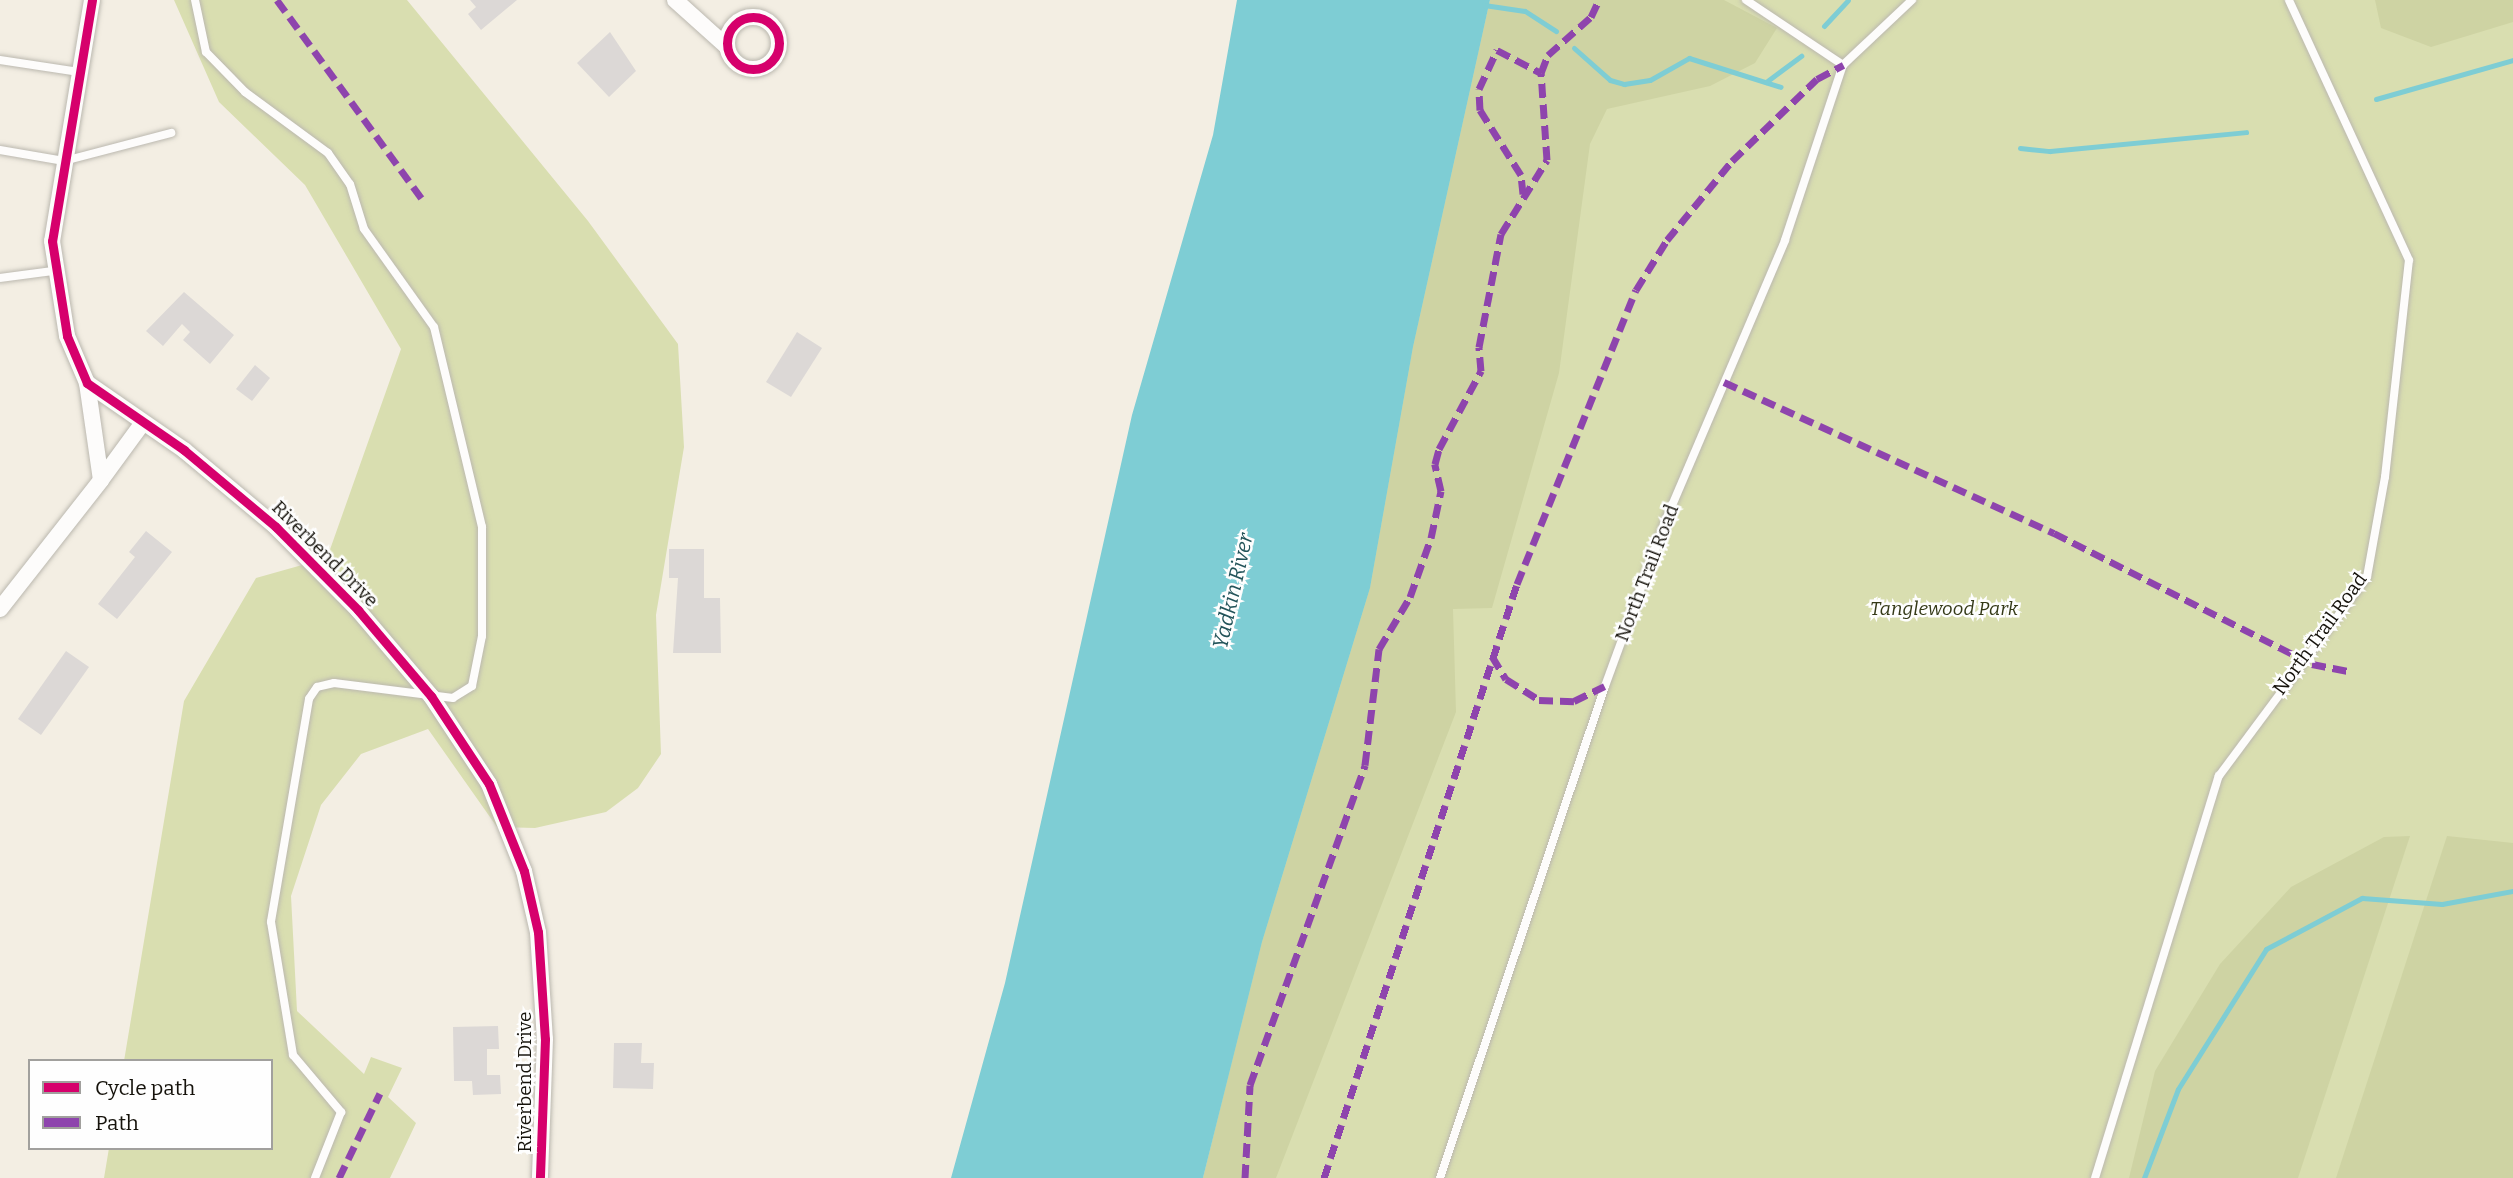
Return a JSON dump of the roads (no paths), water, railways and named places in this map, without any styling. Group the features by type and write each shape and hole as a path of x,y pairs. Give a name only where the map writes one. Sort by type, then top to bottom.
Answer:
{"street":[{"path":"92,0 64,161 53,271 67,336 87,383 101,480"},
{"path":"675,0 726,46"},
{"name":"Riverbend Drive","path":"87,383 276,527 431,696 489,784 533,904 545,1039 540,1178"},
{"path":"0,609 142,424"}],"lane":[{"path":"195,0 206,52 245,92 328,153 349,184 364,229 434,327 482,527 482,636 472,686 453,698 334,683 317,687 309,699 271,922 293,1055 341,1112 315,1178"},
{"path":"1746,0 1843,65"},
{"name":"North Trail Road","path":"1440,1178 1614,660 1665,522 1785,240 1843,65 1912,0"},
{"name":"North Trail Road","path":"2095,1178 2219,776 2367,577 2385,477 2409,260 2290,0"},
{"path":"0,60 79,72"},
{"path":"0,150 64,161 171,133"},
{"path":"0,278 53,271"}],"water":[{"name":"Yadkin River","path":"1237,0 1490,0 1413,347 1370,588 1262,942 1203,1178 951,1178 1005,983 1132,415 1213,135"}],"waterway":[{"path":"1824,26 1848,0"},
{"path":"1484,5 1525,11 1556,31"},
{"path":"1574,48 1610,80 1624,84 1650,80 1689,58 1781,87"},
{"path":"1766,82 1801,56"},
{"path":"2376,99 2513,60"},
{"path":"2020,148 2050,151 2246,132"},
{"path":"2144,1178 2178,1089 2266,949 2362,898 2442,904 2513,891"}],"park label":[{"name":"Tanglewood Park","path":"1944,609"}]}
